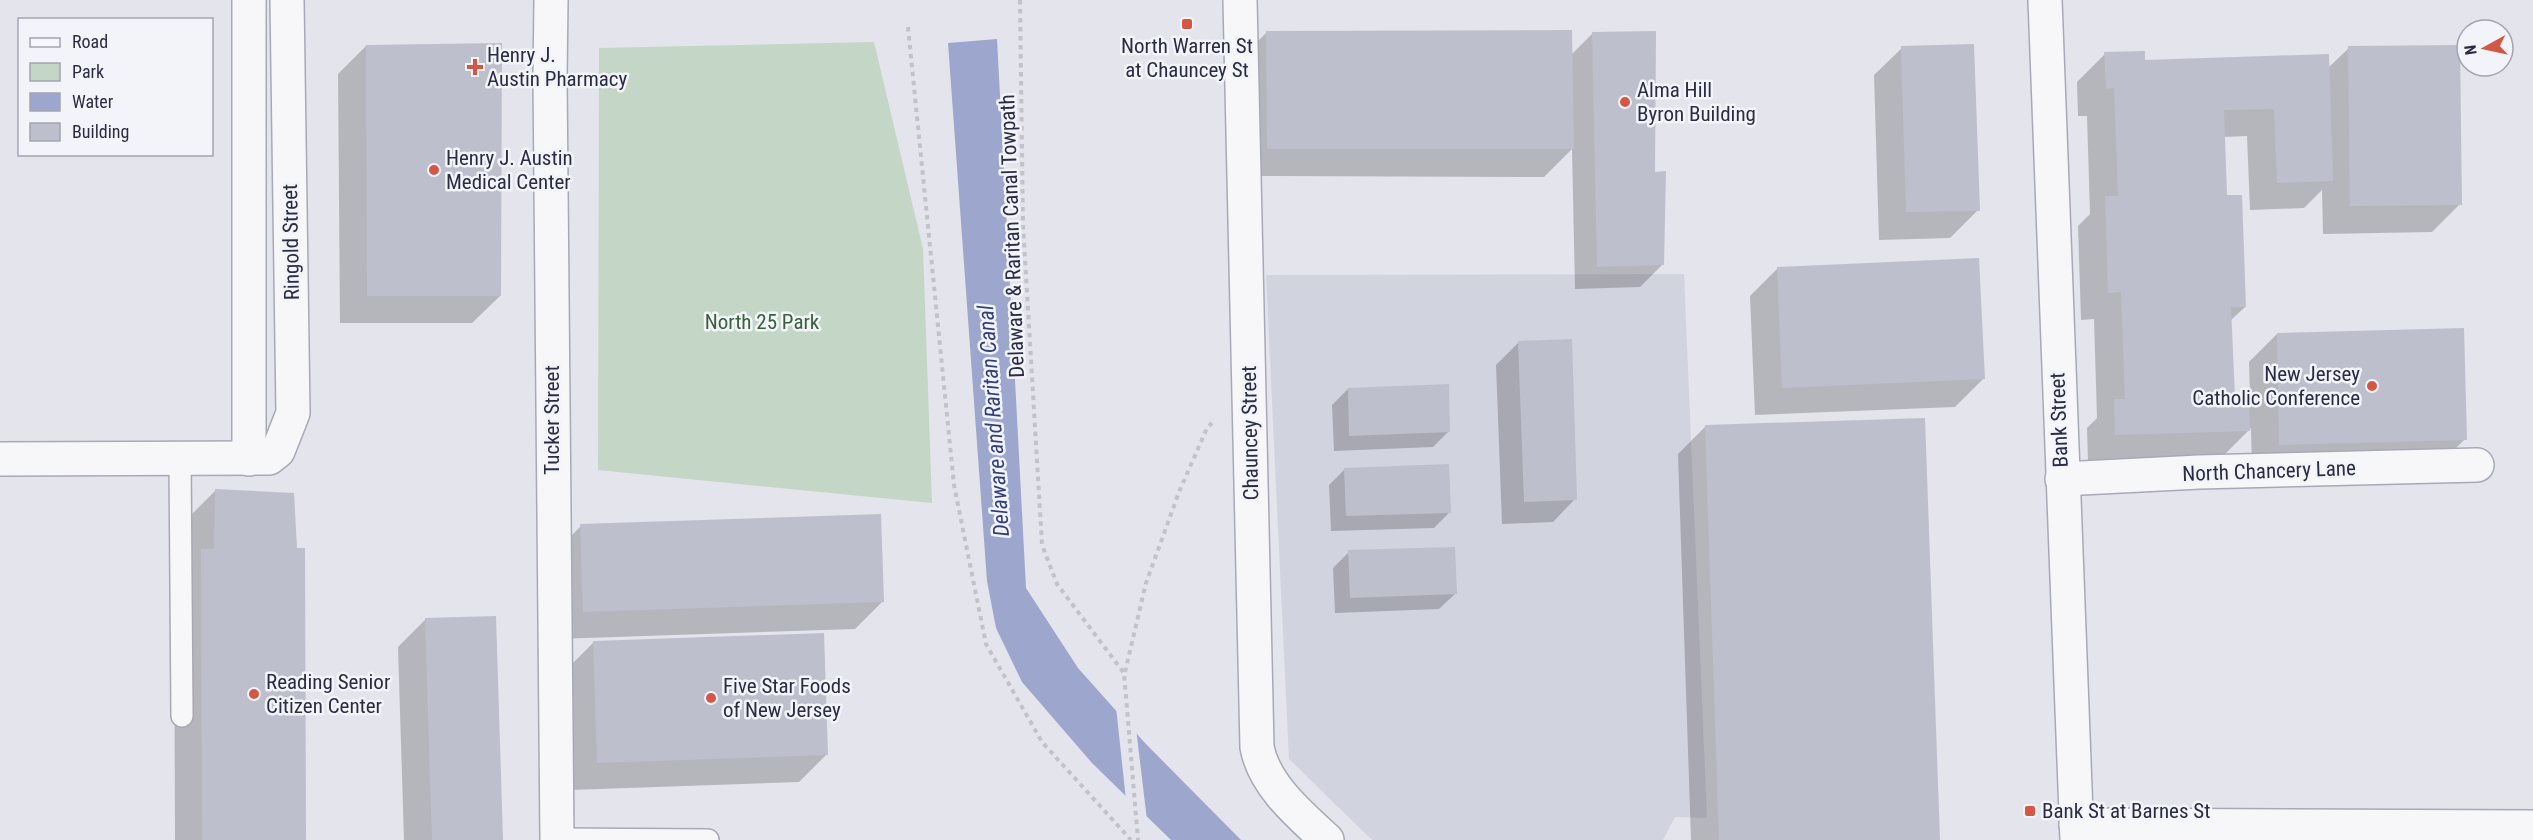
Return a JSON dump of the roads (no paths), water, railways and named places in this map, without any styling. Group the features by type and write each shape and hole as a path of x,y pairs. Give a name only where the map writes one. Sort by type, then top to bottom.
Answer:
{"street":[{"name":"Ringold Street","path":"249,0 249,459"},
{"name":"Ringold Street","path":"0,459 249,459 269,458 278,451 293,413 287,0"},
{"name":"Tucker Street","path":"551,0 556,839"},
{"name":"Chauncey Street","path":"1240,0 1257,747 1260,765 1286,800 1327,840"},
{"name":"Bank Street","path":"2045,0 2077,833"},
{"name":"North Chancery Lane","path":"2062,479 2199,472 2477,465"},
{"path":"2077,833 2533,827"}],"lane":[{"path":"180,458 182,717"},
{"path":"556,839 708,840"}],"water":[{"name":"Delaware and Raritan Canal","path":"997,39 1026,588 1078,668 1144,742 1241,840 1171,840 1092,763 1022,682 996,628 987,581 948,43"}],"place":[{"name":"North Warren St at Chauncey St","path":"1187,24"},
{"name":"Henry J. Austin Pharmacy","path":"475,67"},
{"name":"Alma Hill Byron Building","path":"1625,102"},
{"name":"Henry J. Austin Medical Center","path":"434,170"},
{"name":"New Jersey Catholic Conference","path":"2372,386"},
{"name":"Reading Senior Citizen Center","path":"254,694"},
{"name":"Five Star Foods of New Jersey","path":"711,698"},
{"name":"Bank St at Barnes St","path":"2030,811"}],"park label":[{"name":"North 25 Park","path":"762,322"}]}
